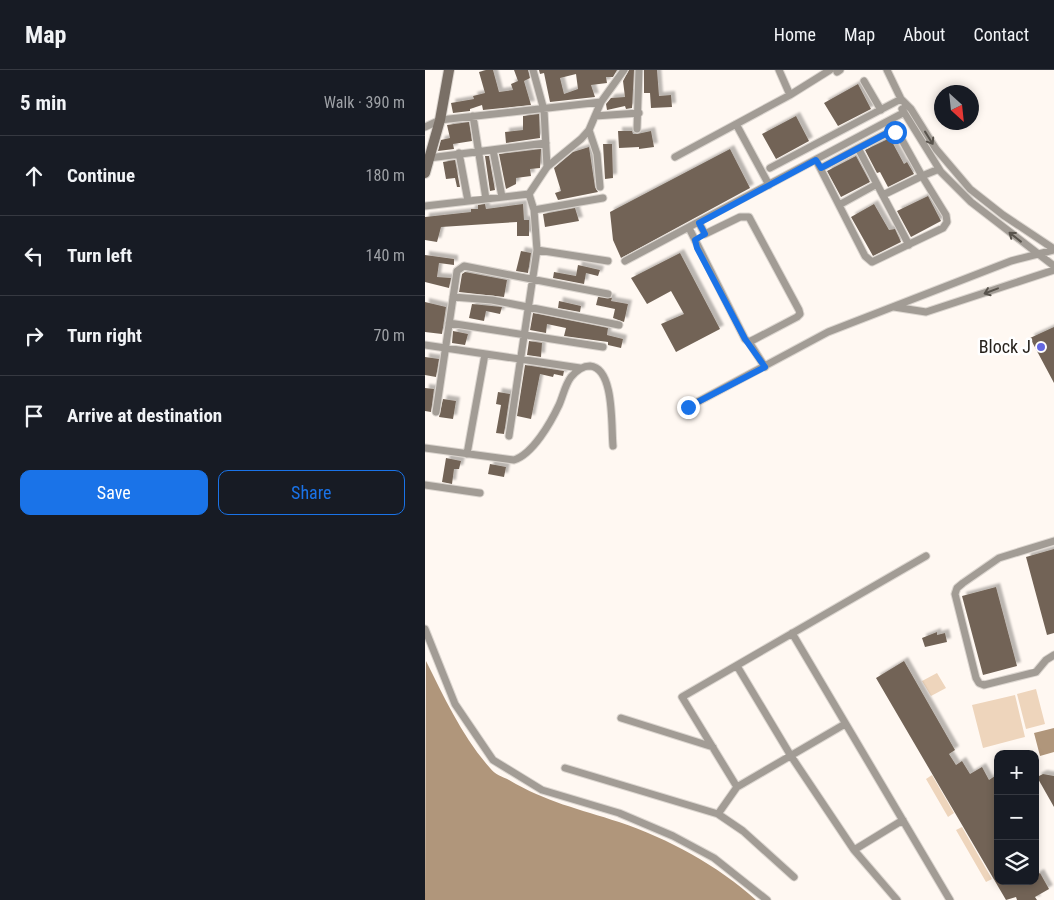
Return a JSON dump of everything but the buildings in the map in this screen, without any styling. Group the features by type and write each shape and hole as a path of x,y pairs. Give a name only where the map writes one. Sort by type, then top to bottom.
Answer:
{"street":[{"path":"533,70 544,110 547,167"},
{"path":"425,206 529,194 547,167 589,130 601,102 624,70"},
{"path":"637,129 639,70"},
{"path":"779,70 790,95"},
{"path":"887,70 901,99 903,113 939,169 971,202 1054,268"},
{"path":"425,172 440,120 451,71"},
{"path":"675,157 836,71"},
{"path":"864,81 881,110"},
{"path":"770,168 901,99"},
{"path":"901,99 911,109 948,166 970,189 1003,215 1054,249"},
{"path":"425,127 440,120 544,110 601,102"},
{"path":"595,116 639,112"},
{"path":"625,261 903,113"},
{"path":"473,116 485,199"},
{"path":"736,124 769,185"},
{"path":"589,130 597,154 600,186"},
{"path":"816,160 865,256 872,262 943,228 947,222 946,214 902,140 895,132 889,132 821,168"},
{"path":"429,158 546,143"},
{"path":"858,148 909,245"},
{"path":"493,150 502,197"},
{"path":"459,153 468,201"},
{"path":"883,195 939,169"},
{"path":"839,204 877,184"},
{"path":"509,436 537,250 534,210 529,194"},
{"path":"534,210 603,198"},
{"path":"695,240 740,217 749,217 799,310 800,314 797,317 749,342"},
{"path":"699,223 705,234"},
{"path":"689,228 697,248 745,339 749,342 765,367"},
{"path":"688,407 828,332 1011,261 1054,249"},
{"path":"537,250 608,261"},
{"path":"436,412 457,271 464,266 609,294"},
{"path":"893,307 926,312 1054,268"},
{"path":"453,297 492,300 619,325"},
{"path":"449,323 525,336 603,346"},
{"path":"425,345 580,368 594,367 604,374 608,384 613,446"},
{"path":"467,454 485,354"},
{"path":"425,448 515,460 523,458 540,438 558,407 571,378 580,368"},
{"path":"425,485 480,493"},
{"path":"1054,541 999,558 963,583 957,588 955,594 976,678 979,683 984,685 1036,672 1046,660 1054,655"},
{"path":"737,787 682,698 926,556"},
{"path":"425,629 455,704 493,760 542,790 619,814 673,836 714,858 767,900"},
{"path":"793,633 950,900"},
{"path":"737,666 791,756 854,850 897,900"},
{"path":"621,718 713,747"},
{"path":"718,814 737,787 845,724"},
{"path":"565,768 718,814 743,831 794,877"},
{"path":"854,850 903,820"}],"shaded area":[{"path":"426,661 447,703 471,744 494,772 550,800 656,836 709,864 756,900 425,900"},
{"path":"937,673 946,688 931,696 922,681"},
{"path":"1036,689 1045,724 1026,729 1017,694"},
{"path":"1015,695 1025,737 983,748 972,705"},
{"path":"1054,728 1054,752 1040,756 1034,733"},
{"path":"932,775 954,813 948,817 926,779"},
{"path":"962,827 992,879 986,882 956,830"}],"place":[{"name":"Block J","path":"1041,347"}],"route":[{"path":"688,407 765,367 749,342 745,339 697,248 695,240 705,234 699,223 816,160 821,168 889,132 895,132"}]}
